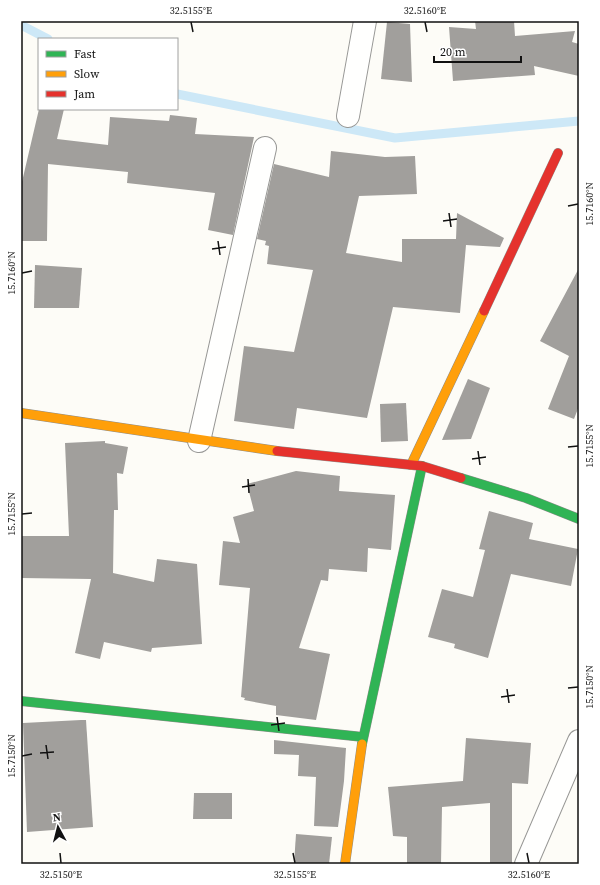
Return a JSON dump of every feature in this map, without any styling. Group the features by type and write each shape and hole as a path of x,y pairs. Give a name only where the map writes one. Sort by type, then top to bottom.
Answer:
{"street":[{"path":"348,116 365,21"},
{"path":"199,441 265,148"},
{"path":"411,465 558,153"},
{"path":"21,413 199,441 299,454 422,466 526,498 579,519"},
{"path":"345,864 363,737 422,466"},
{"path":"21,701 363,737"},
{"path":"526,864 579,741"}],"building":[{"path":"475,21 514,21 515,36 575,31 572,42 579,44 579,76 534,66 535,75 453,81 449,27 476,29"},
{"path":"387,22 410,24 412,82 381,79"},
{"path":"39,110 64,110 57,139 108,145 110,117 169,121 170,115 197,118 195,134 254,137 233,235 208,230 215,193 127,183 128,172 48,164 47,241 21,241 21,186"},
{"path":"331,151 385,157 415,156 417,194 359,196 346,253 402,262 402,239 456,239 457,213 504,238 500,247 466,245 460,313 393,307 367,418 297,408 294,429 234,421 244,346 294,352 313,270 267,264 269,246 265,245 266,241 257,239 274,164 329,177"},
{"path":"35,265 82,268 79,308 34,308"},
{"path":"579,268 579,406 574,419 548,409 569,356 540,341"},
{"path":"468,379 490,388 471,439 442,440"},
{"path":"406,403 408,441 381,442 380,404"},
{"path":"105,441 105,443 128,447 123,474 117,473 118,510 114,510 113,573 154,582 157,559 197,564 202,644 152,648 151,652 104,642 100,659 75,653 91,579 21,578 21,536 69,536 65,443"},
{"path":"296,471 340,476 339,491 395,495 391,550 368,548 367,572 329,569 328,581 321,580 299,648 330,654 316,720 276,715 276,706 244,700 245,698 241,697 250,588 219,585 223,541 240,543 233,517 254,511 247,484"},
{"path":"489,511 533,523 529,539 578,549 571,586 511,574 488,658 454,648 455,644 428,637 442,589 473,597 485,550 479,549"},
{"path":"86,720 93,827 27,832 23,723"},
{"path":"466,738 531,743 528,784 512,783 512,864 490,864 490,803 442,807 441,864 407,864 407,837 393,836 388,787 463,781"},
{"path":"274,740 346,748 344,781 338,827 314,826 316,777 298,776 299,755 274,754"},
{"path":"194,793 232,793 232,819 193,819"},
{"path":"296,834 332,837 329,864 294,864"}],"waterway":[{"path":"21,25 46,38"},
{"path":"178,94 395,138 579,121"}],"traffic: fast":[{"path":"362,744 422,466"},
{"path":"461,478 526,498 579,519"},
{"path":"21,701 363,737"}],"traffic: slow":[{"path":"411,465 484,311"},
{"path":"21,413 277,451"},
{"path":"345,864 362,744"}],"traffic: jam":[{"path":"484,311 558,153"},
{"path":"277,451 422,466 461,478"}]}
